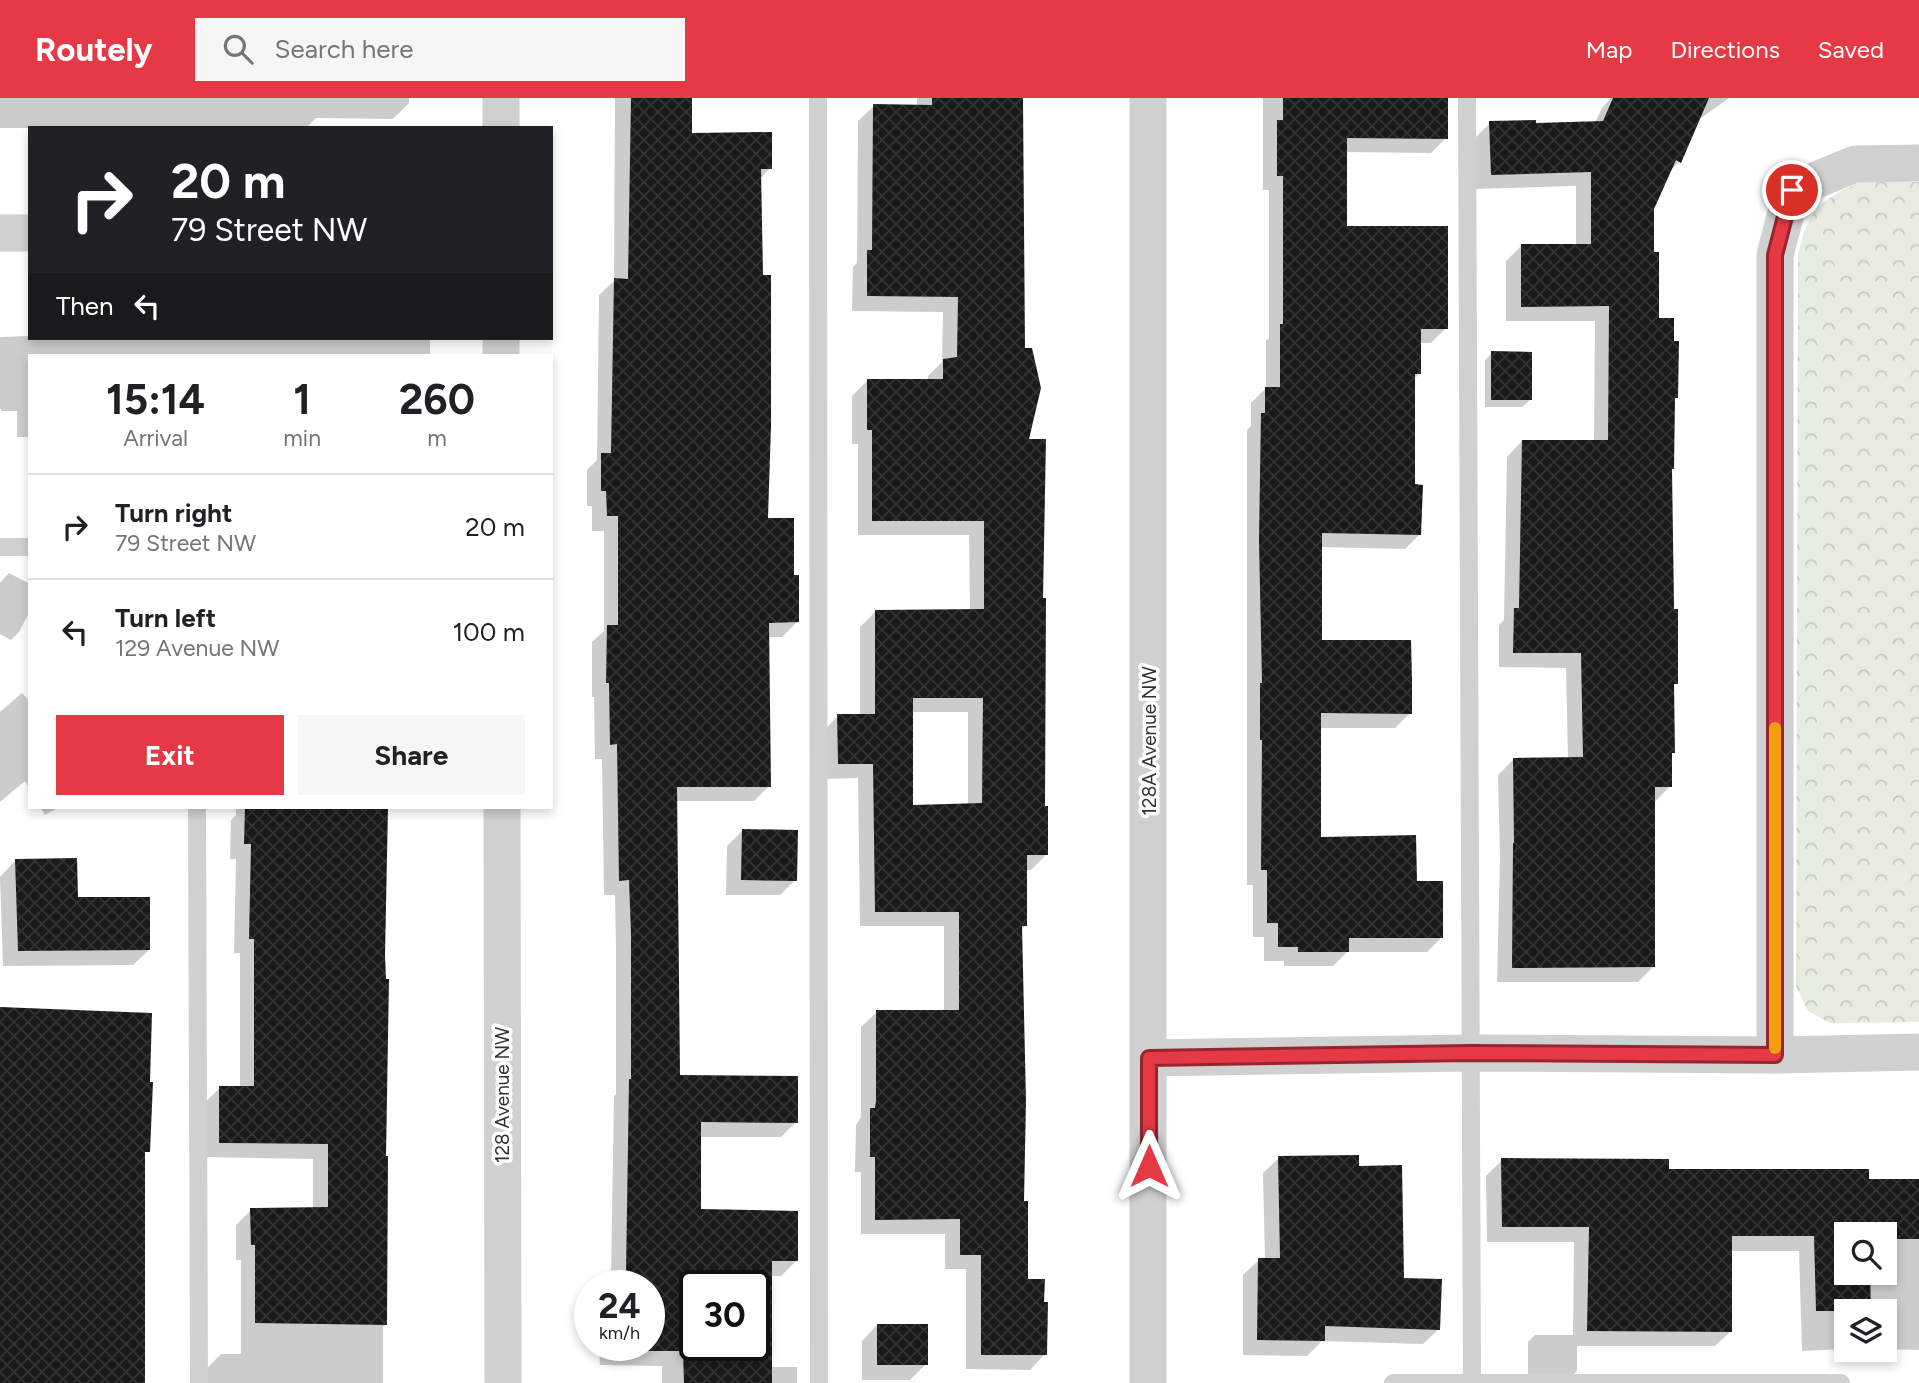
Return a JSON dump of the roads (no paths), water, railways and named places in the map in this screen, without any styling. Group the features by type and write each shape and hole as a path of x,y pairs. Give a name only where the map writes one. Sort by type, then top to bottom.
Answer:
{"street":[{"path":"501,98 501,126"},
{"name":"128A Avenue NW","path":"1148,98 1148,1383"},
{"path":"1775,1055 1775,255 1792,190 1854,164 1919,163"},
{"path":"0,233 28,233"},
{"name":"128 Avenue NW","path":"502,809 503,1383"},
{"path":"1149,1058 1470,1053 1775,1055 1919,1052"}],"lane":[{"path":"818,98 819,1383"},
{"path":"1467,98 1472,1382"},
{"path":"0,547 28,547"},
{"path":"197,809 199,1383"},
{"path":"1393,1383 1841,1383"}]}
